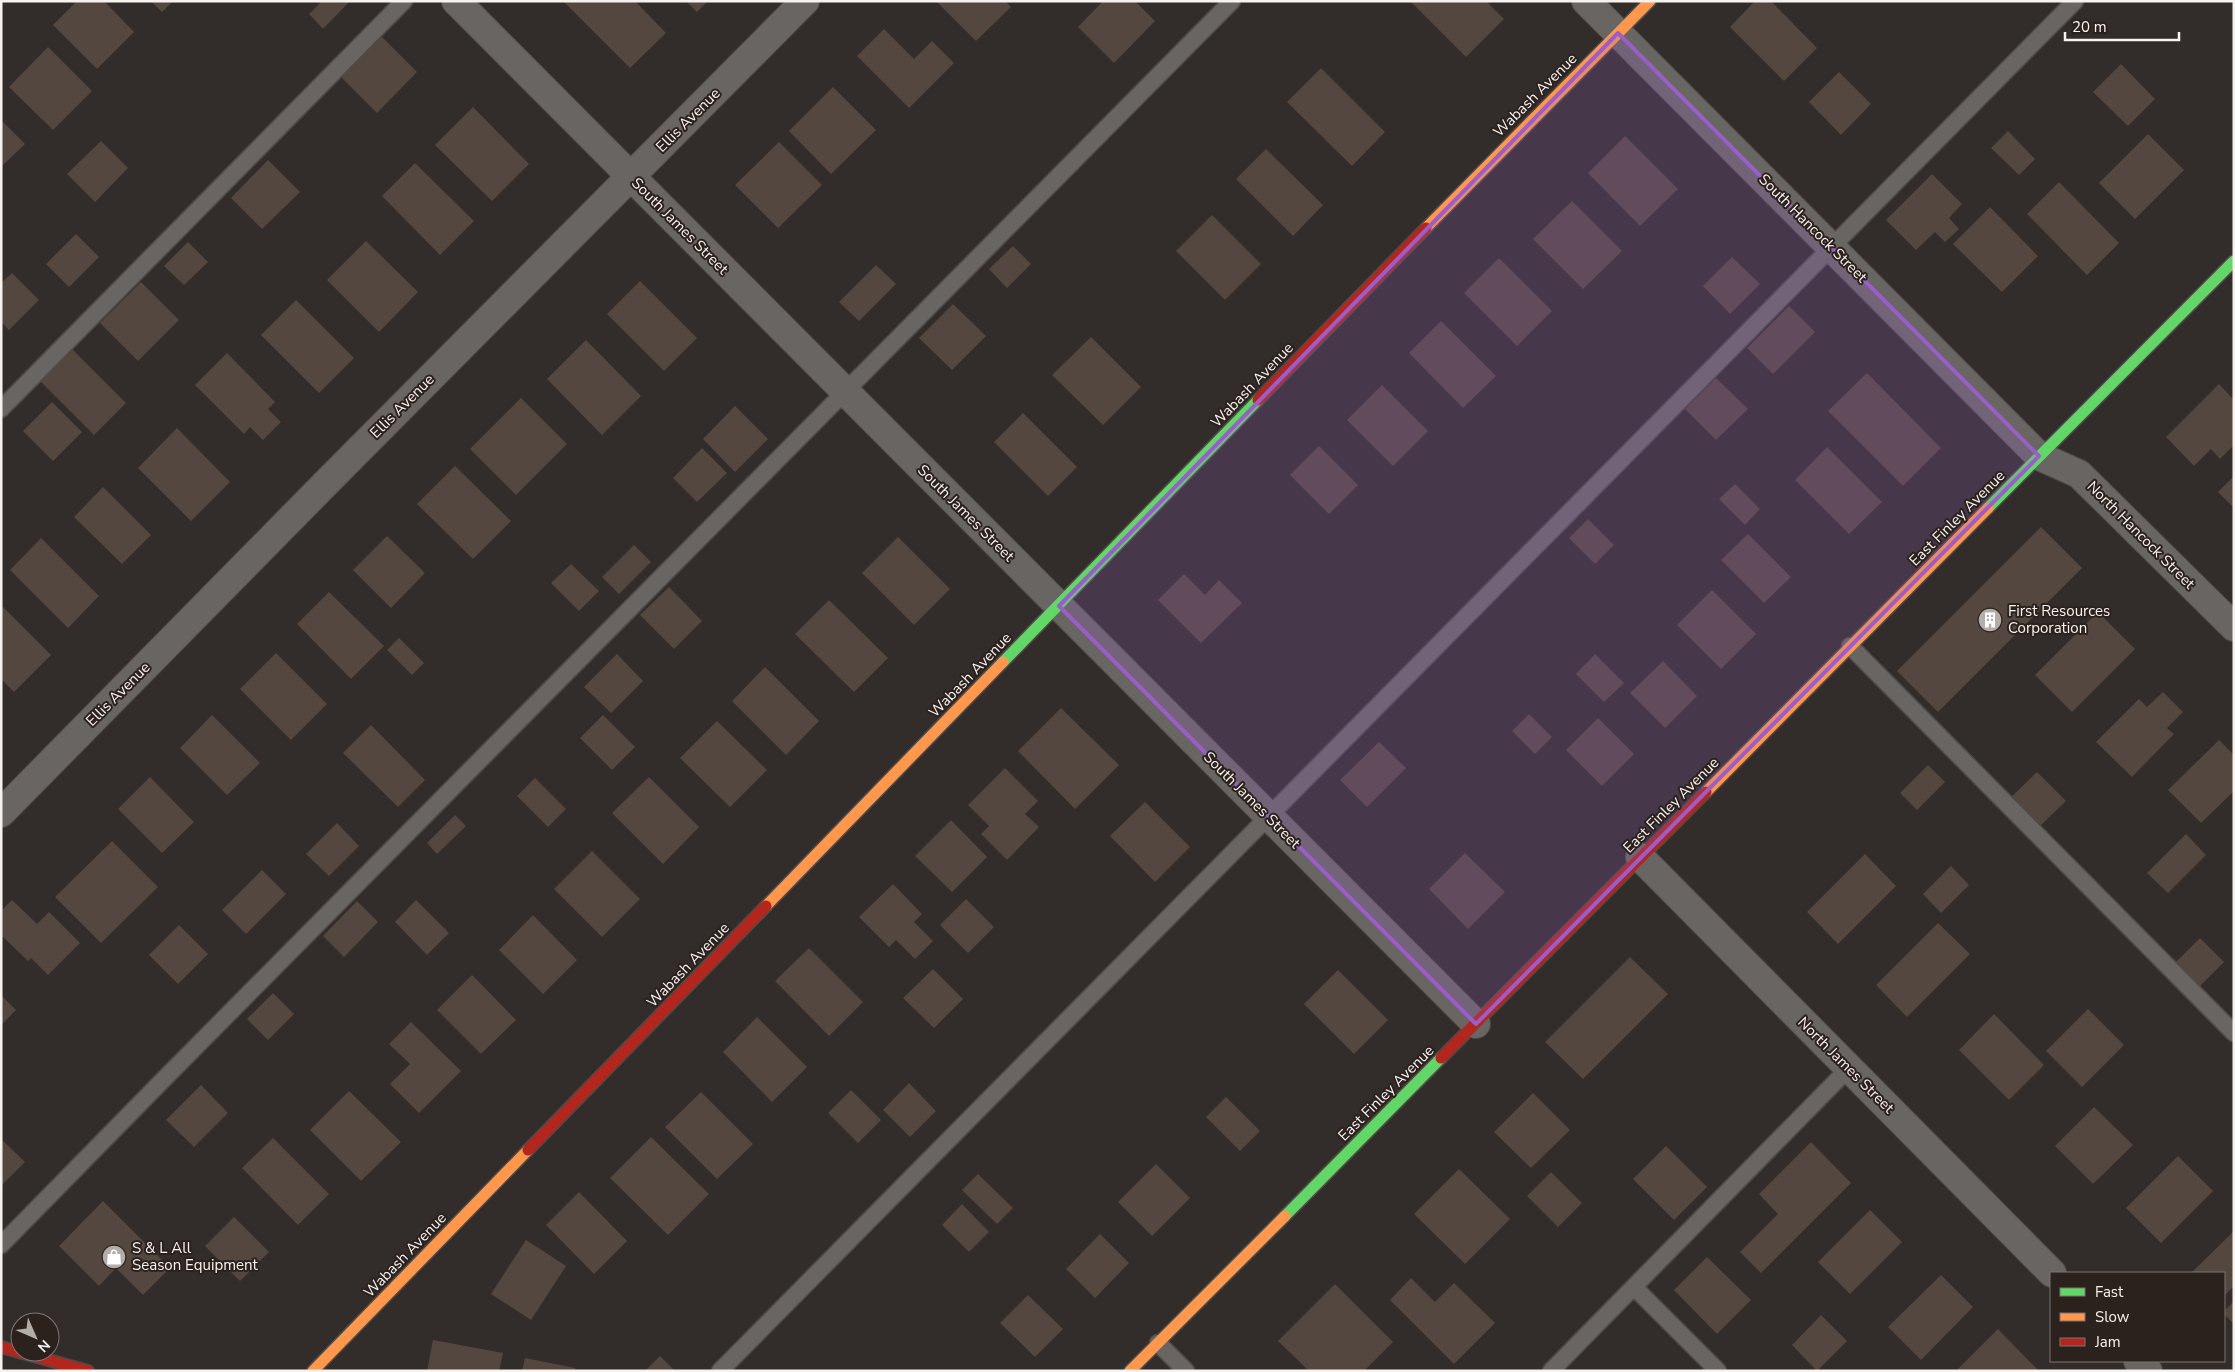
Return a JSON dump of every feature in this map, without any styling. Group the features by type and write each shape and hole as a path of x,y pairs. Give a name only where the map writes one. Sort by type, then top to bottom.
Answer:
{"street":[{"name":"South James Street","path":"456,1 1476,1024"},
{"name":"Ellis Avenue","path":"1,813 805,1"},
{"name":"South Hancock Street","path":"1586,1 2040,456"},
{"name":"Wabash Avenue","path":"313,1371 1395,259 1650,1"},
{"name":"East Finley Avenue","path":"1130,1371 2234,261"},
{"name":"North Hancock Street","path":"2040,456 2079,474 2234,627"},
{"name":"North James Street","path":"1640,857 2051,1272"},
{"path":"1,1347 88,1371"},
{"path":"2139,1362 2148,1371"}],"lane":[{"path":"1,408 404,1"},
{"path":"1,1245 1232,1"},
{"path":"720,1371 2075,1"},
{"path":"1850,646 2234,1033"},
{"path":"1551,1371 1849,1068"},
{"path":"1634,1287 1718,1371"},
{"path":"1158,1343 1186,1371"}],"highlighted area":[{"path":"1618,33 2039,456 1476,1024 1059,606"}],"building":[{"path":"77,1 104,1 134,32 97,69 53,25"},
{"path":"151,1 173,1 162,12"},
{"path":"322,1 350,1 323,29 309,14"},
{"path":"563,1 635,1 666,33 630,68"},
{"path":"686,1 708,1 697,12"},
{"path":"936,1 1005,1 1011,7 976,41"},
{"path":"1103,1 1135,1 1155,21 1114,63 1078,27"},
{"path":"1410,1 1486,1 1504,19 1466,57"},
{"path":"1755,1 1771,1 1817,48 1784,81 1730,27"},
{"path":"884,29 914,59 932,41 954,63 909,108 857,56"},
{"path":"380,35 417,72 377,113 340,76"},
{"path":"48,47 92,91 53,130 9,87"},
{"path":"2121,64 2155,99 2128,126 2093,92"},
{"path":"1321,68 1385,132 1352,166 1287,102"},
{"path":"1839,72 1871,104 1841,135 1809,102"},
{"path":"833,87 876,130 831,174 789,131"},
{"path":"473,107 529,164 492,201 435,145"},
{"path":"1,120 25,144 1,167"},
{"path":"2008,131 2035,159 2019,175 1991,148"},
{"path":"2148,134 2184,170 2135,219 2099,183"},
{"path":"1625,136 1678,189 1640,226 1588,173"},
{"path":"101,141 128,168 95,202 67,174"},
{"path":"779,142 822,185 778,228 735,185"},
{"path":"1266,149 1323,205 1293,236 1236,179"},
{"path":"268,160 300,192 262,229 231,198"},
{"path":"415,163 474,221 440,255 382,196"},
{"path":"1932,174 1962,204 1949,218 1959,229 1945,242 1935,232 1916,250 1886,220"},
{"path":"2059,182 2119,243 2087,275 2027,214"},
{"path":"1572,201 1622,251 1583,289 1533,239"},
{"path":"1990,207 2038,256 2002,292 1953,244"},
{"path":"1212,215 1261,264 1225,300 1176,251"},
{"path":"76,234 99,257 69,287 46,264"},
{"path":"366,241 418,292 379,332 327,280"},
{"path":"188,242 208,262 184,285 164,266"},
{"path":"1013,246 1031,264 1007,288 989,269"},
{"path":"1732,257 1760,284 1730,314 1703,286"},
{"path":"1499,258 1552,311 1517,346 1464,293"},
{"path":"876,265 896,284 859,321 839,302"},
{"path":"12,273 39,300 9,330 1,322 1,283"},
{"path":"640,281 697,338 664,371 607,314"},
{"path":"141,282 179,320 138,361 100,323"},
{"path":"296,300 354,358 319,393 261,335"},
{"path":"953,304 986,336 952,370 919,338"},
{"path":"1789,306 1815,332 1773,374 1747,348"},
{"path":"1441,321 1496,376 1463,408 1409,353"},
{"path":"1091,337 1141,387 1103,425 1052,375"},
{"path":"586,340 641,396 602,435 547,379"},
{"path":"71,348 126,403 94,435 39,380"},
{"path":"227,353 275,402 268,409 281,422 263,440 250,427 244,434 195,385"},
{"path":"1867,373 1941,448 1903,486 1828,411"},
{"path":"1716,378 1748,409 1716,440 1685,409"},
{"path":"2219,384 2234,400 2234,445 2220,459 2211,449 2194,466 2166,437"},
{"path":"1382,385 1428,431 1393,466 1347,420"},
{"path":"521,398 567,444 516,495 470,449"},
{"path":"52,402 82,432 53,461 23,431"},
{"path":"735,406 768,439 735,472 703,439"},
{"path":"1023,413 1077,467 1048,496 994,442"},
{"path":"177,428 230,482 191,521 138,468"},
{"path":"1319,446 1358,485 1329,514 1290,475"},
{"path":"1827,447 1882,502 1849,534 1795,480"},
{"path":"702,448 727,473 697,502 673,478"},
{"path":"455,466 511,521 473,559 417,504"},
{"path":"2234,476 2234,508 2218,492"},
{"path":"1735,484 1760,509 1745,525 1719,499"},
{"path":"103,487 151,535 122,564 74,517"},
{"path":"1588,519 1614,545 1595,564 1569,538"},
{"name":"First Resources Corporation","path":"2041,527 2082,568 1938,712 1897,671"},
{"path":"1748,534 1791,577 1764,603 1721,560"},
{"path":"387,536 425,573 391,608 353,570"},
{"path":"898,537 950,589 914,625 862,573"},
{"path":"41,538 99,596 68,628 10,570"},
{"path":"634,545 651,562 619,594 602,577"},
{"path":"571,564 599,591 579,611 551,583"},
{"path":"1184,574 1205,595 1219,580 1242,603 1201,643 1158,600"},
{"path":"669,587 702,621 674,649 640,615"},
{"path":"1712,590 1756,634 1721,669 1677,625"},
{"path":"329,592 384,646 351,679 297,624"},
{"path":"829,600 888,658 854,692 795,634"},
{"path":"1,605 51,655 14,692 1,679"},
{"path":"2098,612 2135,649 2072,712 2035,675"},
{"path":"399,638 424,663 412,675 387,650"},
{"path":"276,653 327,704 291,740 240,689"},
{"path":"617,654 643,681 611,713 584,687"},
{"path":"1595,654 1624,683 1604,702 1576,674"},
{"path":"1663,661 1697,696 1665,728 1630,693"},
{"path":"765,667 819,721 786,755 732,701"},
{"path":"2163,692 2183,712 2167,728 2174,734 2132,777 2096,742 2139,699 2147,707"},
{"path":"1061,708 1119,765 1075,809 1018,751"},
{"path":"1529,714 1552,737 1535,754 1512,731"},
{"path":"212,715 260,763 227,795 180,748"},
{"path":"603,715 635,747 612,770 580,738"},
{"path":"1598,718 1634,754 1602,786 1566,750"},
{"path":"717,721 767,770 730,807 680,758"},
{"path":"371,725 425,780 398,807 343,753"},
{"path":"2219,740 2234,755 2234,791 2201,823 2168,790"},
{"path":"1379,742 1406,768 1367,807 1340,780"},
{"path":"1928,765 1945,782 1917,810 1900,793"},
{"path":"1005,768 1038,801 1025,814 1039,827 1007,860 981,834 989,826 968,805"},
{"path":"2037,772 2066,801 2036,830 2007,801"},
{"path":"150,777 194,822 162,853 118,809"},
{"path":"649,777 699,827 663,864 612,813"},
{"path":"535,778 566,809 548,827 517,796"},
{"path":"1145,802 1190,847 1155,882 1110,836"},
{"path":"455,815 466,826 437,854 427,843"},
{"path":"951,820 987,857 952,892 915,856"},
{"path":"337,823 359,846 329,876 306,854"},
{"path":"2186,834 2206,855 2168,893 2147,873"},
{"path":"112,841 158,887 101,943 55,897"},
{"path":"592,851 640,899 602,937 554,889"},
{"path":"1465,853 1505,892 1468,929 1429,889"},
{"path":"1865,854 1896,886 1838,944 1807,912"},
{"path":"1951,866 1969,885 1941,913 1923,894"},
{"path":"262,870 286,894 246,934 222,910"},
{"path":"893,884 922,914 914,922 933,941 915,959 896,940 889,947 859,917"},
{"path":"966,899 994,927 968,953 940,925"},
{"path":"12,900 37,924 49,912 80,943 48,975 31,958 28,961 1,935 1,911"},
{"path":"416,900 449,933 427,955 395,922"},
{"path":"357,901 378,922 344,957 323,936"},
{"path":"533,915 577,960 543,994 499,950"},
{"path":"1938,923 1970,954 1907,1017 1876,985"},
{"path":"179,925 208,954 178,984 149,955"},
{"path":"2200,938 2224,962 2197,989 2173,965"},
{"path":"809,948 863,1002 829,1036 775,981"},
{"path":"1630,957 1668,994 1583,1079 1545,1042"},
{"path":"933,969 963,999 934,1028 903,998"},
{"path":"1338,970 1388,1020 1354,1054 1304,1004"},
{"path":"472,975 516,1020 481,1054 437,1010"},
{"path":"273,993 294,1014 268,1040 247,1019"},
{"path":"1,995 16,1010 1,1025"},
{"path":"2088,1009 2124,1045 2082,1087 2046,1051"},
{"path":"1994,1014 2044,1065 2009,1100 1959,1050"},
{"path":"757,1017 807,1067 772,1102 723,1052"},
{"path":"411,1022 461,1071 419,1113 390,1084 410,1064 389,1044"},
{"path":"909,1083 936,1111 910,1137 883,1110"},
{"path":"201,1085 228,1113 194,1147 166,1120"},
{"path":"851,1090 881,1120 858,1143 828,1113"},
{"path":"349,1091 401,1142 361,1181 310,1130"},
{"path":"701,1092 753,1144 717,1179 665,1127"},
{"path":"1533,1093 1570,1130 1531,1168 1494,1132"},
{"path":"1226,1097 1260,1131 1240,1151 1206,1117"},
{"path":"2094,1107 2133,1145 2093,1184 2055,1146"},
{"path":"651,1137 709,1194 668,1235 610,1178"},
{"path":"273,1138 329,1194 298,1225 242,1168"},
{"path":"1,1139 25,1162 1,1186"},
{"path":"1811,1142 1851,1183 1761,1273 1740,1252 1778,1214 1759,1194"},
{"path":"1666,1146 1707,1187 1674,1220 1633,1179"},
{"path":"2178,1156 2213,1191 2161,1243 2126,1208"},
{"path":"1156,1164 1190,1198 1152,1236 1118,1202"},
{"path":"1459,1169 1510,1219 1465,1264 1414,1214"},
{"path":"1551,1172 1582,1203 1558,1227 1527,1196"},
{"path":"978,1174 1013,1208 997,1224 962,1190"},
{"path":"579,1192 627,1241 594,1274 546,1225"},
{"name":"S & L All Season Equipment","path":"103,1201 170,1268 143,1295 116,1268 99,1286 59,1246"},
{"path":"962,1204 989,1232 969,1252 942,1225"},
{"path":"1870,1210 1902,1242 1850,1294 1818,1262"},
{"path":"234,1217 269,1252 240,1281 205,1246"},
{"path":"2234,1231 2234,1286 2225,1295 2225,1272 2192,1272"},
{"path":"1100,1234 1129,1263 1095,1298 1066,1269"},
{"path":"526,1240 566,1266 531,1320 491,1294"},
{"path":"1707,1257 1751,1300 1717,1334 1674,1290"},
{"path":"1941,1275 1973,1307 1921,1360 1888,1327"},
{"path":"1411,1278 1435,1302 1454,1283 1495,1323 1454,1364 1390,1300"},
{"path":"1335,1284 1393,1342 1364,1371 1309,1371 1278,1341"},
{"path":"1028,1295 1063,1329 1035,1357 1000,1323"},
{"path":"2234,1301 2234,1324 2225,1315 2225,1310"},
{"path":"1821,1315 1847,1341 1817,1371 1792,1345"},
{"path":"1998,1329 2039,1371 1956,1371"},
{"path":"433,1340 503,1353 499,1371 427,1371"},
{"path":"660,1356 675,1371 645,1371"},
{"path":"525,1358 575,1368 575,1371 522,1371"}],"traffic: fast":[{"path":"1988,508 2234,261"},
{"path":"1003,662 1258,400"},
{"path":"1285,1216 1441,1058"}],"traffic: slow":[{"path":"1426,228 1650,1"},
{"path":"1706,792 1988,508"},
{"path":"766,906 1003,662"},
{"path":"313,1371 528,1150"},
{"path":"1130,1371 1285,1216"}],"traffic: jam":[{"path":"1258,400 1426,228"},
{"path":"1441,1058 1706,792"},
{"path":"528,1150 766,906"},
{"path":"1,1347 88,1371"}],"place":[{"name":"First Resources Corporation","path":"1990,620"},
{"name":"S & L All Season Equipment","path":"114,1257"}]}
